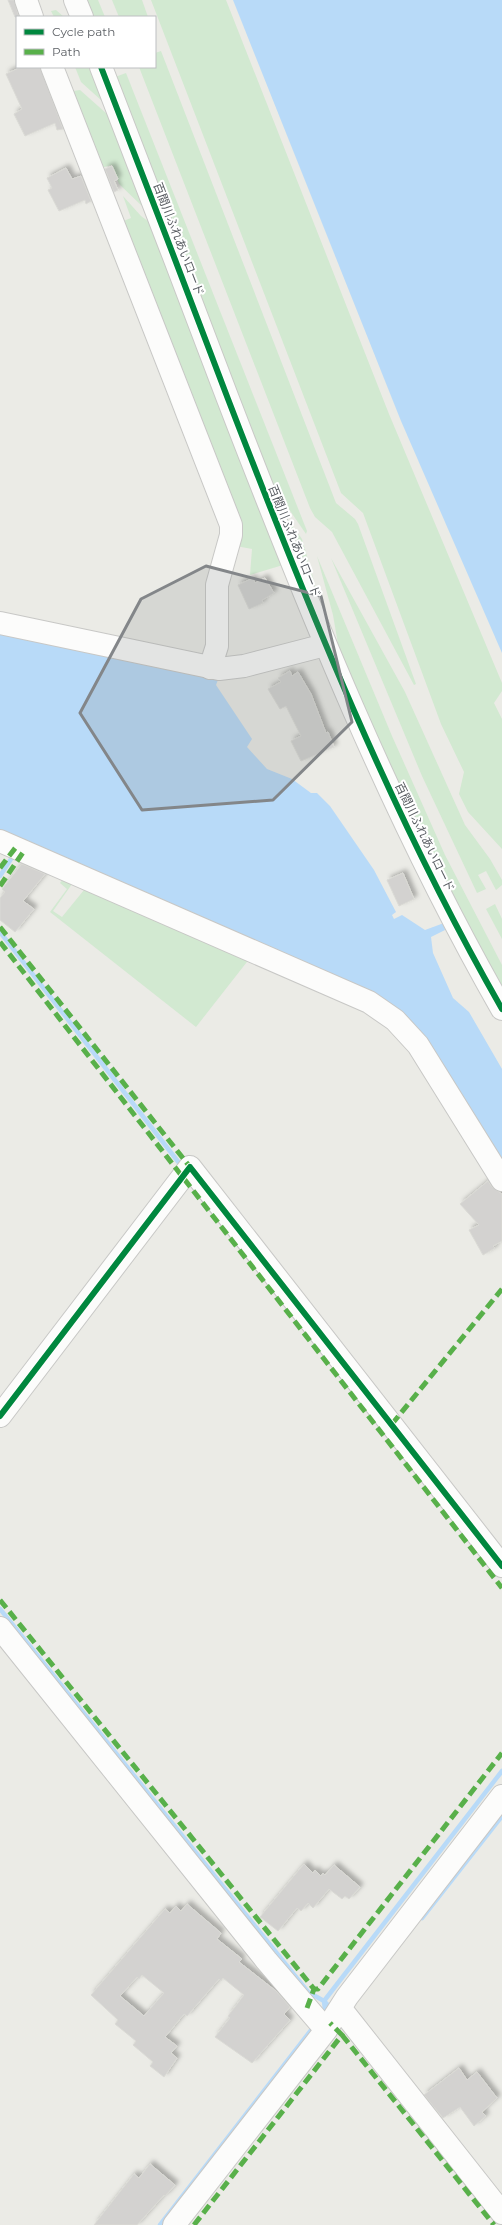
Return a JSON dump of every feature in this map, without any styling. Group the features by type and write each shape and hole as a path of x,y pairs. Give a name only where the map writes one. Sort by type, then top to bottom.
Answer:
{"street":[{"path":"26,0 32,16"},
{"path":"75,0 82,16"},
{"path":"52,68 231,525 231,535 217,585 217,646 210,668"},
{"name":"百間川ふれあいロード","path":"101,68 283,542 325,644 381,771 432,876 502,1009"},
{"path":"0,623 219,669 244,666 325,644"},
{"path":"0,841 369,1002 395,1020 418,1045 502,1180"},
{"path":"0,1416 190,1167 502,1566"},
{"path":"0,1628 266,1960 329,2017 502,2213"},
{"path":"174,2225 329,2017 347,1997 502,1796"}],"highlighted area":[{"path":"206,566 321,596 352,722 273,800 142,810 80,713 141,599"}],"green space":[{"path":"87,0 98,0 105,16 93,16"},
{"path":"112,0 142,0 148,16 119,16"},
{"path":"151,0 226,0 389,414 502,683 502,691 494,703 502,719 502,849 468,812 459,794 464,772 441,724 363,513 341,493"},
{"path":"56,10 63,16 54,16 51,11"},
{"path":"161,51 336,503 355,519 358,524 416,684 414,685 332,532 315,517 310,508 139,68 156,68 156,53"},
{"path":"75,68 89,68 102,101 81,82"},
{"path":"126,73 307,531 306,534 273,486 115,77"},
{"path":"80,90 107,114 142,206 119,184 112,165 101,168 73,91"},
{"path":"123,196 141,216 152,224 283,565 250,575 252,549 236,546 121,222 131,218"},
{"path":"280,509 302,539 325,620"},
{"path":"317,556 392,736 445,855 502,965 502,989 437,865 340,656 333,615"},
{"path":"331,558 405,692 465,825 490,859 502,880 502,885 496,890 486,871 478,875 486,889 477,893 422,776"},
{"path":"64,878 250,958 196,1027 50,912 67,889 60,883","holes":["72,884 84,890 62,917 53,911"]},
{"path":"495,904 502,919 502,939 486,909"}],"water":[{"path":"233,0 502,0 502,653 401,421"},
{"path":"0,632 219,677 216,685 252,739 247,747 267,769 292,779 311,793 317,793 330,806 374,870 396,912 392,915 394,919 402,915 425,930 444,923 445,930 431,937 433,953 453,998 469,1012 502,1069 502,1168 381,999 291,956 0,831"}],"building":[{"path":"8,0 14,0 19,16 15,17"},
{"path":"19,68 40,68 63,129 57,130 55,123 25,136 14,114 22,109 6,74"},
{"path":"112,166 118,179 114,181 118,190 114,192 105,169"},
{"path":"66,168 72,179 81,176 91,201 86,204 85,200 59,211 48,190 52,188 47,178"},
{"path":"253,578 255,583 265,578 274,593 262,600 263,603 249,609 238,585"},
{"path":"290,671 292,676 298,672 311,694 326,733 328,732 334,747 301,761 291,741 301,736 286,706 280,709 268,689 281,682 278,678"},
{"path":"22,864 45,874 23,901 34,909 15,932 0,920 0,898 5,892 2,889"},
{"path":"403,873 414,899 399,906 387,880"},
{"path":"488,1181 492,1187 502,1194 502,1241 493,1246 495,1248 483,1255 469,1230 479,1225 460,1204"},
{"path":"304,1864 313,1873 315,1870 321,1876 323,1873 325,1875 334,1865 360,1887 349,1899 345,1896 342,1899 329,1889 313,1908 308,1903 301,1911 297,1908 278,1931 260,1917"},
{"path":"187,1904 221,1933 217,1939 242,1959 239,1962 276,1991 290,2007 284,2014 290,2020 252,2063 215,2037 230,2018 228,2016 244,1995 223,1978 221,1981 219,1979 187,2016 184,2014 165,2037 177,2046 171,2053 177,2058 164,2077 150,2066 153,2062 133,2045 136,2041 115,2024 118,2020 91,1995 165,1909 170,1913 176,1906 181,1911","holes":["142,1975 164,1993 144,2016 120,1996 137,1977 139,1979"]},
{"path":"459,2068 467,2080 477,2072 497,2098 482,2112 486,2116 474,2126 460,2107 443,2118 424,2095"},
{"path":"150,2164 175,2185 165,2196 164,2195 137,2225 94,2225 134,2174 139,2178"}],"waterway":[{"path":"0,876 11,859"},
{"path":"0,932 183,1168"},
{"path":"0,1609 308,1992 324,2001 332,2009"},
{"path":"321,2015 325,2010 324,2001 502,1771"},
{"path":"422,1918 502,1816"},
{"path":"160,2225 315,2025"}],"marked path":[{"path":"0,868 16,847"},
{"path":"0,886 24,851"},
{"path":"0,927 190,1167"},
{"path":"0,942 502,1588"},
{"path":"392,1424 502,1289"},
{"path":"0,1600 314,1989 318,1989 502,1753"},
{"path":"307,2008 314,1989"},
{"path":"194,2225 342,2035 330,2023"},
{"path":"342,2035 494,2225"}],"cycle path":[{"path":"101,68 258,477 353,709 424,861 462,936 502,1009"},
{"path":"0,1416 190,1167 502,1566"}]}
